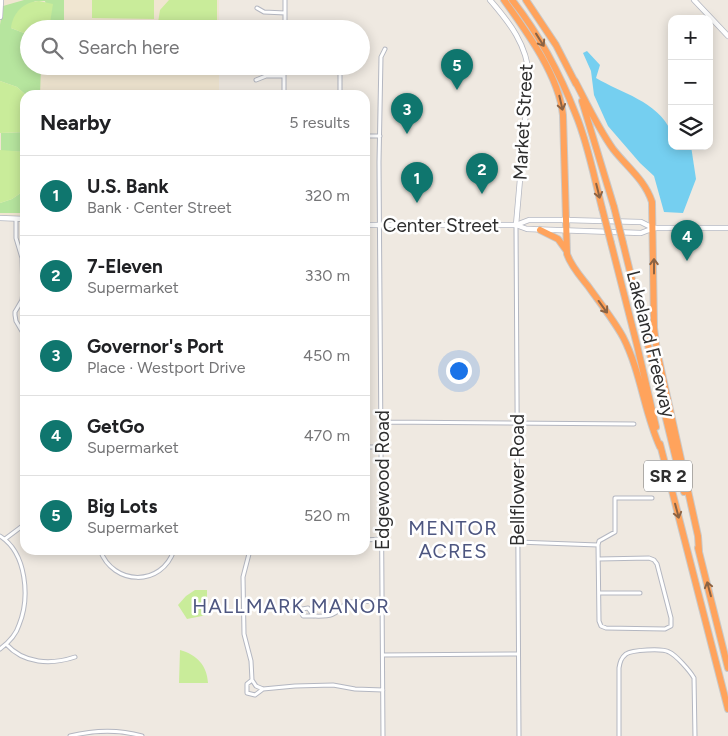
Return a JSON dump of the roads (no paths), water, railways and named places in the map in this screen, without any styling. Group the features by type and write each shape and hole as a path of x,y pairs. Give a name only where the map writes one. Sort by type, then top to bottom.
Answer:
{"highway":[{"path":"504,0 537,49 560,99 563,115 566,251"},
{"name":"Lakeland Freeway","path":"512,0 544,46 576,115 611,243 660,447 728,709"},
{"name":"Lakeland Freeway","path":"526,0 556,45 575,81 588,118 614,207 728,668"},
{"path":"575,81 614,150 645,184 650,193 654,211 654,328 657,351 694,517 699,551"},
{"path":"540,230 558,239 574,268 613,321 623,339 632,358 653,430 660,447"}],"main road":[{"path":"0,17 1,0"},
{"name":"Market Street","path":"490,0 517,36 528,62 529,76 516,225"},
{"path":"694,0 728,36"},
{"path":"0,218 20,219"},
{"name":"Center Street","path":"516,225 529,220 565,220 641,222 654,228"},
{"name":"Center Street","path":"370,225 516,225 527,229 540,230 641,233 654,228 728,228"}],"street":[{"path":"285,0 285,20"},
{"path":"257,8 264,12 285,13"},
{"name":"Edgewood Road","path":"383,736 380,136 381,57 385,49"},
{"path":"340,75 340,90"},
{"path":"256,80 266,76 284,76 284,90"},
{"path":"370,136 380,136"},
{"path":"16,219 16,238 20,251"},
{"name":"Bellflower Road","path":"516,225 519,736"},
{"path":"20,303 15,312 16,321 20,328"},
{"path":"382,422 634,424"},
{"path":"370,447 382,448"},
{"path":"599,559 649,558 654,560 657,564 671,618 671,626 665,628 603,627 599,621 598,545 599,541 615,532 615,498 652,498"},
{"path":"5,539 20,528"},
{"path":"0,536 5,539 21,565 24,594 20,625 12,638 0,649"},
{"path":"370,540 382,539"},
{"path":"517,542 598,545"},
{"path":"102,555 112,569 122,575 137,578 150,576 159,571 167,564 172,555"},
{"path":"249,555 243,577 244,634 251,661 252,680 256,686 263,688 333,686 383,690"},
{"path":"599,593 640,593"},
{"path":"314,616 331,616 337,613 347,602 382,601"},
{"path":"6,644 19,655 34,660 63,662 75,658"},
{"path":"619,736 618,668 625,655 635,651 668,651 692,674 695,681 695,736"},
{"path":"383,655 518,654"},
{"path":"252,680 247,684 247,693 255,695 263,688"},
{"path":"70,736 120,732 142,736"}],"water":[{"path":"587,51 600,65 596,78 648,105 665,121 668,126 668,150 692,150 696,179 683,213 664,212 654,176 640,163 608,126 594,95 591,71 583,53"}],"place":[{"name":"Big Lots","path":"457,90"},
{"name":"Governor's Port","path":"407,134"},
{"name":"7-Eleven","path":"482,194"},
{"name":"U.S. Bank","path":"417,203"},
{"name":"GetGo","path":"687,261"}],"district":[{"name":"MENTOR ACRES","path":"453,540"},
{"name":"HALLMARK MANOR","path":"291,606"}]}
